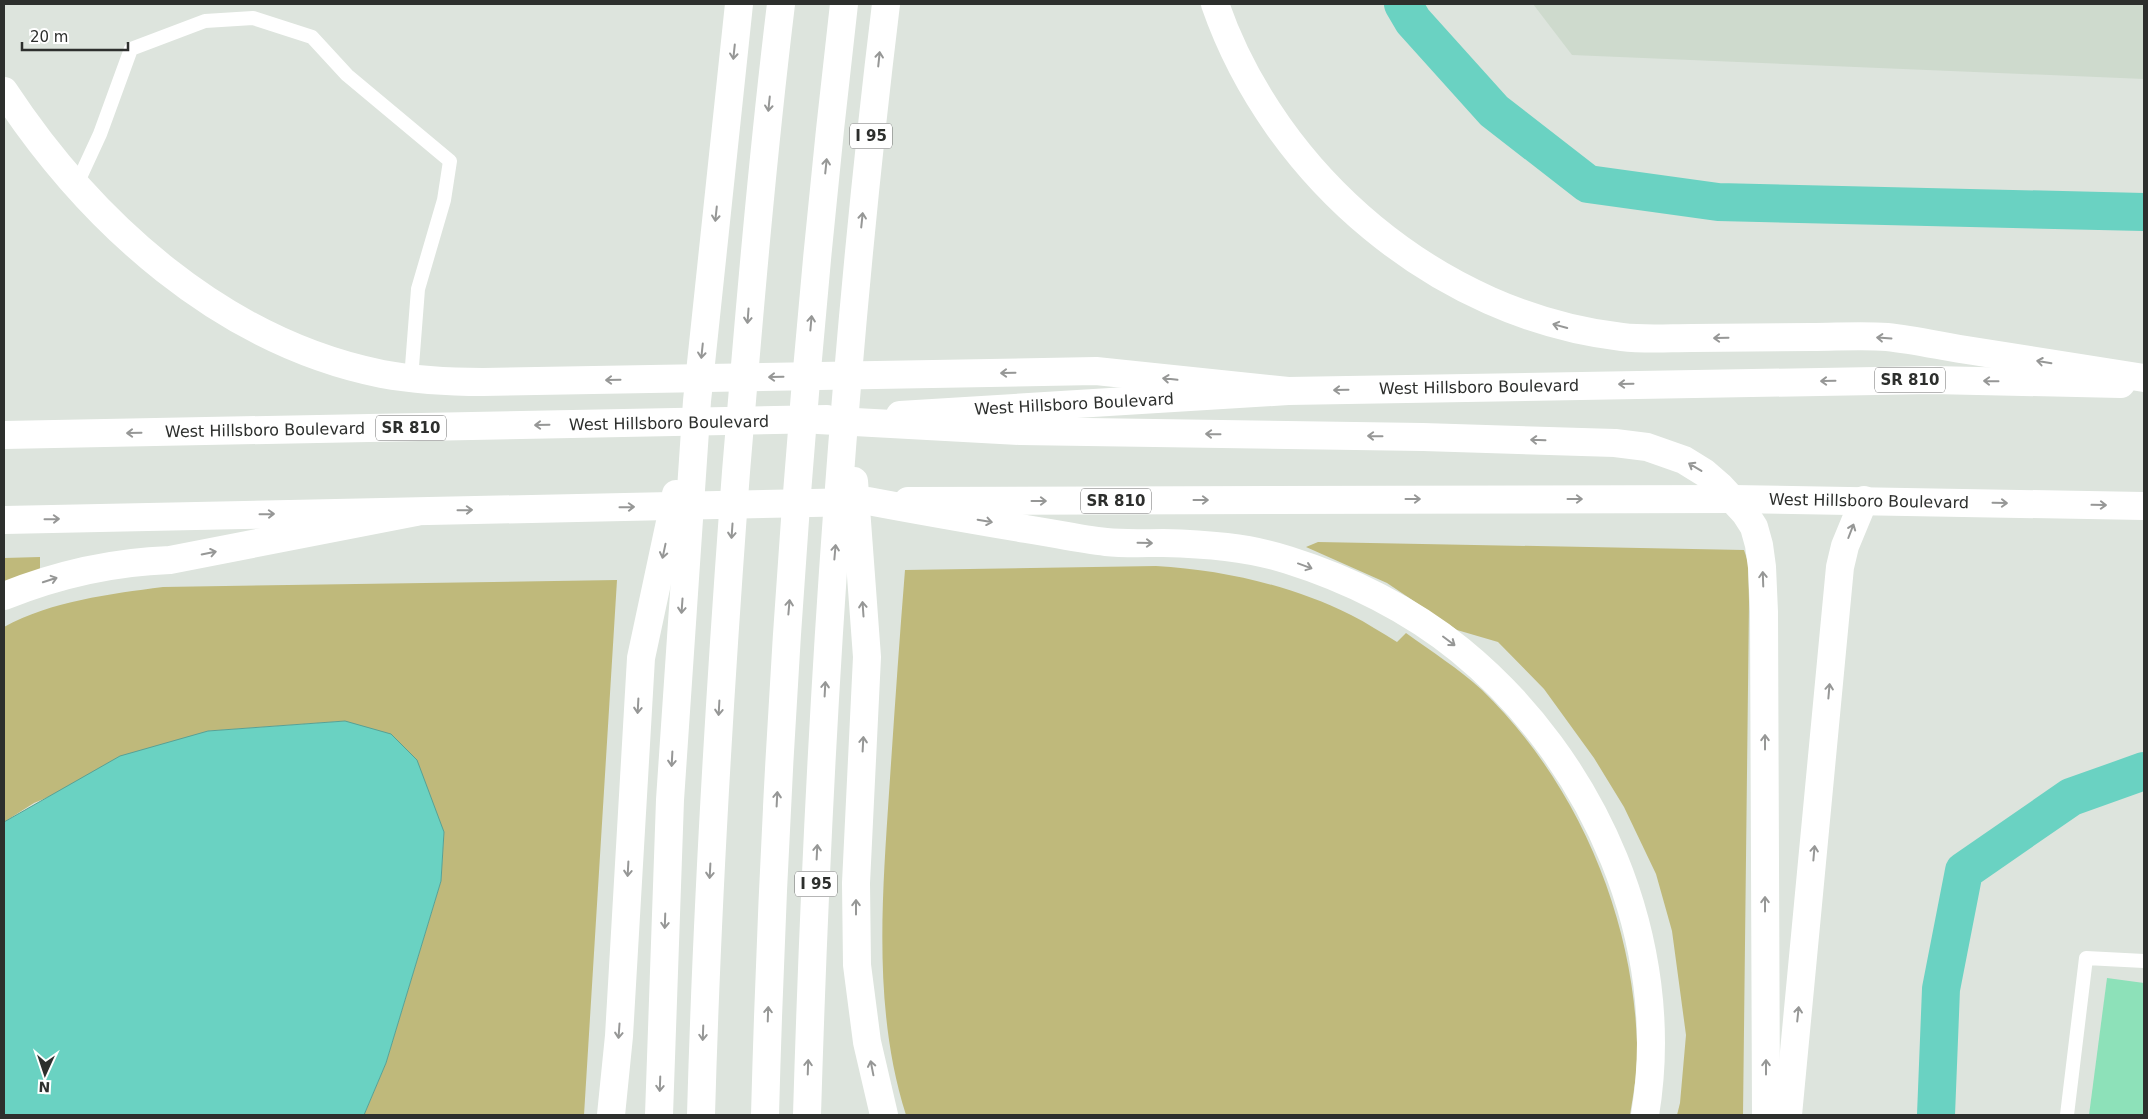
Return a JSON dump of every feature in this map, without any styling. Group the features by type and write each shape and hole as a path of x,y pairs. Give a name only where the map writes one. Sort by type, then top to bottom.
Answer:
{"main road":[{"path":"659,1115 670,800 678,658 697,401 739,4"},
{"path":"701,1115 713,805 722,660 752,268 781,4"},
{"path":"765,1115 775,838 785,655 816,266 844,4"},
{"name":"I 95","path":"807,1115 827,653 857,269 886,4"},
{"path":"1216,4 1230,44 1269,111 1317,173 1369,225 1399,248 1434,272 1492,302 1560,326 1624,337 1887,337 2144,378"},
{"path":"4,91 46,150 76,186 109,220 170,273 219,308 276,338 325,358 380,373 411,378 483,382 1096,371 1288,391"},
{"name":"West Hillsboro Boulevard","path":"4,435 818,420 1288,391 1932,380 2144,385"},
{"path":"847,392 867,657 856,883 857,965 867,1042 884,1115"},
{"path":"610,1115 619,1036 640,658 697,401"},
{"path":"818,420 1020,431 1423,437 1615,443 1647,447 1684,460 1705,473 1732,499 1754,527 1762,567 1764,612 1766,1115"},
{"name":"West Hillsboro Boulevard","path":"4,520 868,502 1732,499 2144,506"},
{"path":"1788,1115 1840,567 1845,546 1864,500"},
{"path":"868,502 1107,542 1216,546 1251,550 1286,559 1353,585 1436,632 1460,650 1507,695 1550,745 1570,774 1606,840 1630,906 1650,998 1651,1058 1645,1115"},
{"path":"4,596 61,576 100,566 134,561 170,560 416,512"}],"lane":[{"path":"76,186 100,134 132,49 205,21 253,18 312,37 347,75 450,161 444,200 418,290 411,378"},
{"path":"2067,1115 2086,958 2144,961"}],"shaded area":[{"path":"1533,4 2144,4 2144,79 1572,55"},
{"path":"1318,542 1744,550 1748,562 1749,602 1743,1115 1677,1115 1680,1103 1686,1035 1672,931 1656,874 1624,807 1594,758 1544,689 1498,642 1457,630 1387,583 1306,547"},
{"path":"40,557 40,569 4,583 4,558"},
{"path":"1156,566 1231,575 1281,587 1328,604 1357,618 1397,642 1406,633 1473,682 1515,726 1545,765 1571,808 1593,852 1611,899 1624,947 1633,995 1637,1053 1630,1115 906,1115 888,1036 882,955 886,833 905,570"},
{"path":"617,580 584,1115 364,1115 386,1063 441,881 444,832 345,721 208,731 34,803 4,822 4,627 22,618 81,600 163,587"}],"water":[{"path":"345,721 391,734 417,760 444,832 441,881 386,1063 364,1115 4,1115 4,822 120,756 208,731"}],"building":[{"path":"2107,978 2144,983 2144,1115 2089,1115"}],"waterway":[{"path":"1403,4 1413,21 1494,111 1588,184 1718,202 2144,212"},
{"path":"1936,1115 1941,989 1964,871 2071,797 2144,771"}]}
